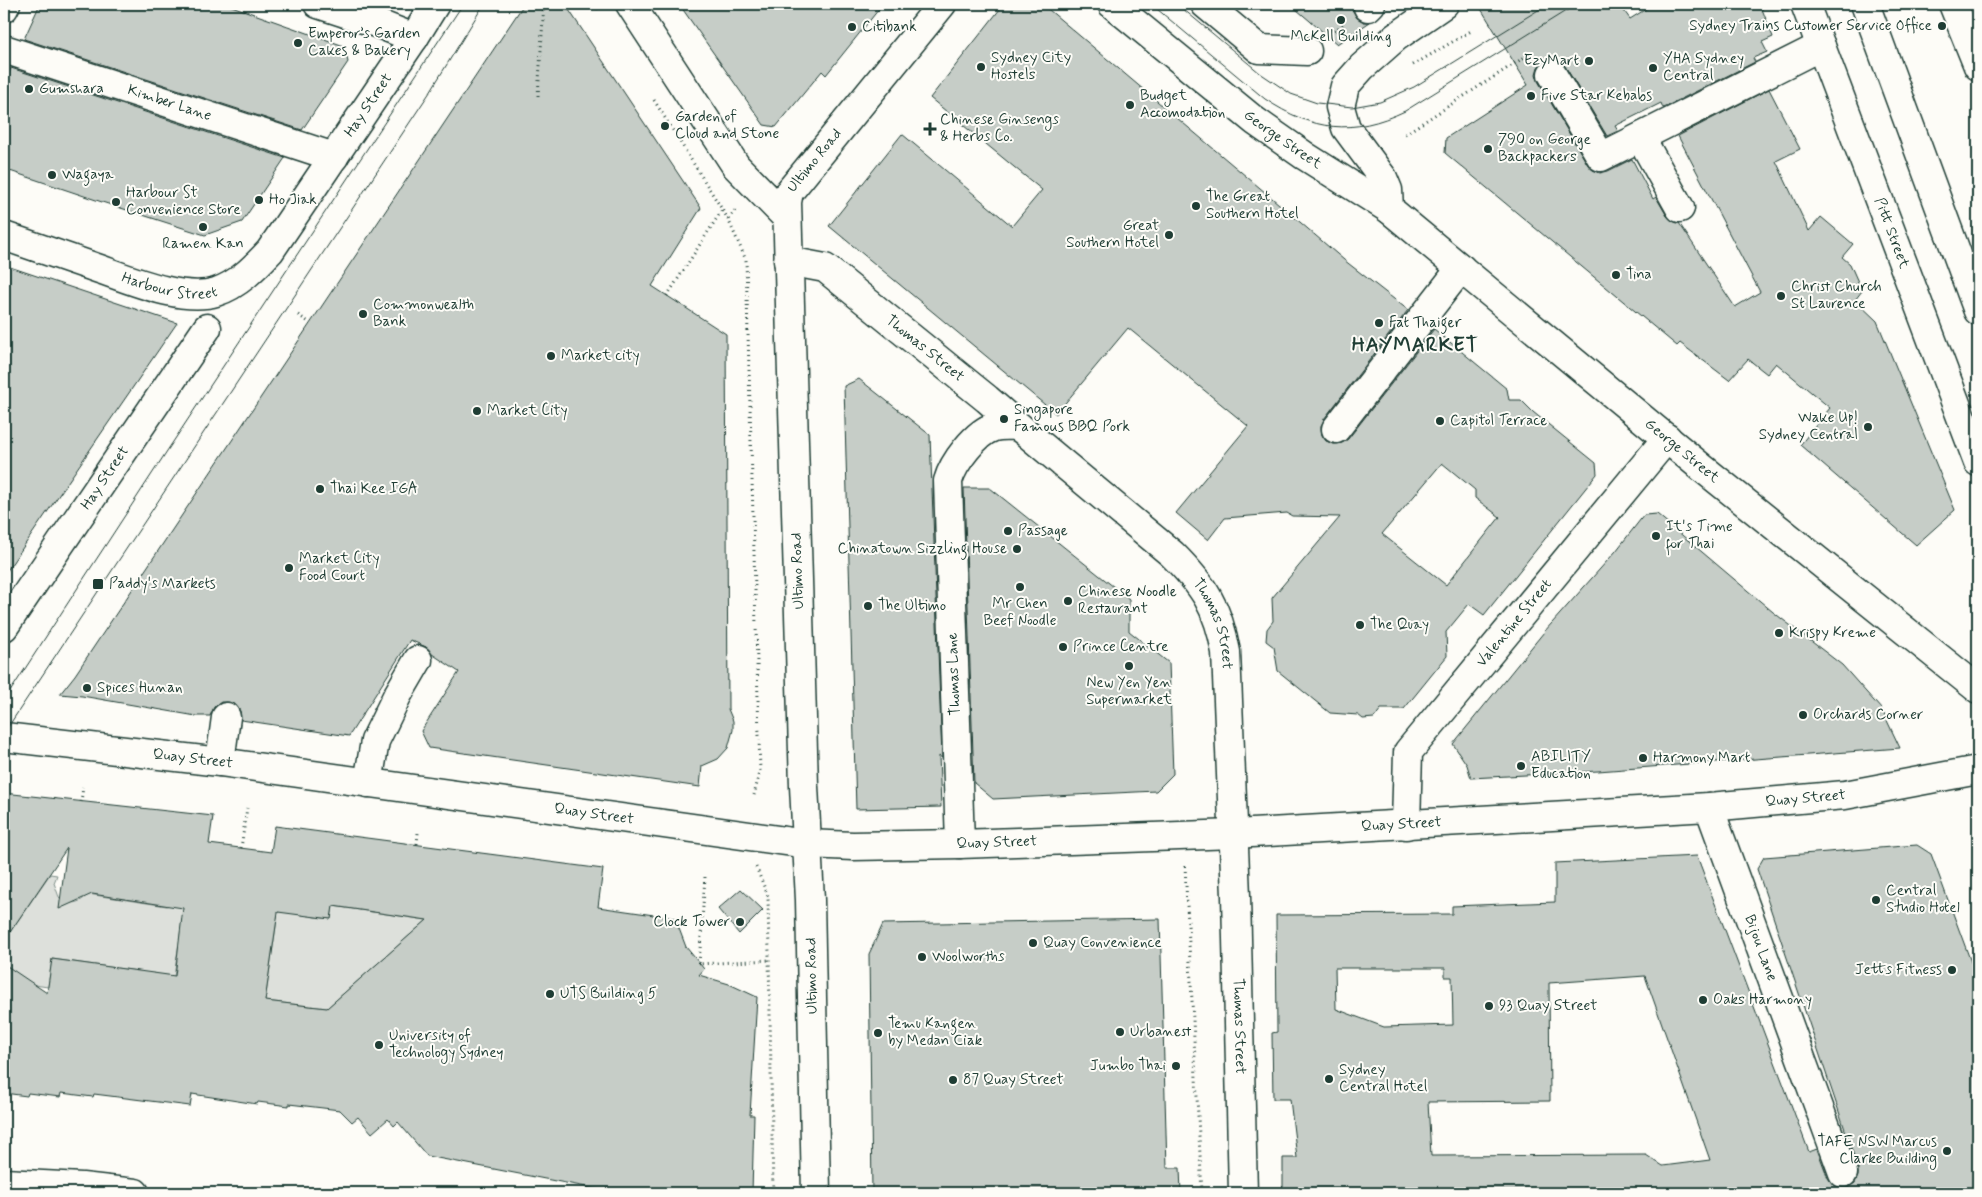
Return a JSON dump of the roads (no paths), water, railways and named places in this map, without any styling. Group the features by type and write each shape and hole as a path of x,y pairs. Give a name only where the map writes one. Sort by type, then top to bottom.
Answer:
{"street":[{"path":"4,8 6,4"},
{"path":"318,4 414,38"},
{"name":"Hay Street","path":"302,205 435,4"},
{"path":"630,4 736,166 786,217"},
{"name":"Ultimo Road","path":"816,1193 787,202 789,192 942,4"},
{"name":"George Street","path":"1112,4 1255,121 1305,156 1390,209 1667,438 1978,689"},
{"path":"1205,4 1259,49 1307,51"},
{"path":"1390,209 1388,190 1383,178 1346,128 1340,107 1345,86 1362,67 1396,37 1444,4"},
{"name":"Pitt Street","path":"1805,4 1978,462"},
{"path":"1865,4 1978,311"},
{"path":"1953,4 1978,66"},
{"path":"1552,74 1601,157 1821,46"},
{"name":"Kimber Lane","path":"4,49 334,157"},
{"path":"1641,138 1680,208"},
{"name":"Harbour Street","path":"4,236 152,286 177,293 200,295 227,288 258,264 270,251 302,205"},
{"name":"Thomas Street","path":"788,261 825,268 987,399 1172,554 1192,574 1210,598 1222,628 1226,652 1234,834 1243,1193"},
{"path":"1336,429 1461,268"},
{"name":"Hay Street","path":"4,627 207,328"},
{"name":"Thomas Lane","path":"960,844 948,481 953,466 976,439 987,430 995,427 1018,426"},
{"name":"Valentine Street","path":"1406,825 1408,752 1667,438"},
{"path":"368,783 375,741 397,696 418,660"},
{"path":"220,762 226,717"},
{"name":"Quay Street","path":"11,738 220,762 807,844 853,846 1234,834 1709,807 1845,795 1978,770"},
{"name":"Bijou Lane","path":"1709,807 1763,950 1843,1173"},
{"path":"4,1183 82,1187 135,1193"}],"tram line":[{"path":"4,701 463,4"},
{"path":"4,733 430,92 484,4"},
{"path":"1151,4 1265,99 1300,118 1316,123 1350,127 1386,119 1405,111 1577,4"},
{"path":"1177,4 1260,73 1291,94 1317,103 1352,107 1380,102 1414,87 1548,4"}],"place":[{"name":"McKell Building","path":"1341,20"},
{"name":"Sydney Trains Customer Service Office","path":"1942,26"},
{"name":"Citibank","path":"852,27"},
{"name":"Emperor’s Garden Cakes & Bakery","path":"298,43"},
{"name":"EzyMart","path":"1589,61"},
{"name":"Sydney City Hostels","path":"981,67"},
{"name":"YHA Sydney Central","path":"1653,68"},
{"name":"Gumshara","path":"29,89"},
{"name":"Five Star Kebabs","path":"1531,96"},
{"name":"Budget Accomodation","path":"1130,105"},
{"name":"Garden of Cloud and Stone","path":"665,126"},
{"name":"Chinese Ginsengs & Herbs Co.","path":"930,129"},
{"name":"790 on George Backpackers","path":"1488,149"},
{"name":"Wagaya","path":"52,175"},
{"name":"Ho Jiak","path":"259,200"},
{"name":"Harbour St Convenience Store","path":"116,202"},
{"name":"The Great Southern Hotel","path":"1196,206"},
{"name":"Ramen Kan","path":"203,227"},
{"name":"Great Southern Hotel","path":"1169,235"},
{"name":"Tina","path":"1616,275"},
{"name":"Christ Church St Laurence","path":"1781,296"},
{"name":"Commonwealth Bank","path":"363,314"},
{"name":"Fat Thaiger","path":"1379,323"},
{"name":"Market city","path":"551,356"},
{"name":"Market City","path":"477,411"},
{"name":"Singapore Famous BBQ Pork","path":"1004,419"},
{"name":"Capitol Terrace","path":"1440,421"},
{"name":"Wake Up! Sydney Central","path":"1868,427"},
{"name":"Thai Kee IGA","path":"320,489"},
{"name":"Passage","path":"1008,531"},
{"name":"It's Time for Thai","path":"1656,536"},
{"name":"Chinatown Sizzling House","path":"1017,549"},
{"name":"Market City Food Court","path":"289,568"},
{"name":"Paddy's Markets","path":"98,584"},
{"name":"Mr Chen Beef Noodle","path":"1020,587"},
{"name":"Chinese Noodle Restaurant","path":"1068,601"},
{"name":"The Ultimo","path":"868,606"},
{"name":"The Quay","path":"1360,625"},
{"name":"Krispy Kreme","path":"1779,633"},
{"name":"Prince Centre","path":"1063,647"},
{"name":"New Yen Yen Supermarket","path":"1129,666"},
{"name":"Spices Hunan","path":"87,688"},
{"name":"Orchards Corner","path":"1803,715"},
{"name":"Harmony Mart","path":"1643,758"},
{"name":"ABILITY Education","path":"1521,766"},
{"name":"Central Studio Hotel","path":"1876,900"},
{"name":"Clock Tower","path":"740,922"},
{"name":"Quay Convenience","path":"1033,943"},
{"name":"Woolworths","path":"922,957"},
{"name":"Jetts Fitness","path":"1952,970"},
{"name":"UTS Building 5","path":"550,994"},
{"name":"Oaks Harmony","path":"1703,1000"},
{"name":"93 Quay Street","path":"1489,1006"},
{"name":"Urbanest","path":"1120,1032"},
{"name":"Temu Kangen by Medan Ciak","path":"878,1033"},
{"name":"University of Technology Sydney","path":"379,1045"},
{"name":"Jumbo Thai","path":"1176,1066"},
{"name":"Sydney Central Hotel","path":"1329,1079"},
{"name":"87 Quay Street","path":"953,1080"},
{"name":"TAFE NSW Marcus Clarke Building","path":"1947,1151"}],"district":[{"name":"HAYMARKET","path":"1415,345"}]}
